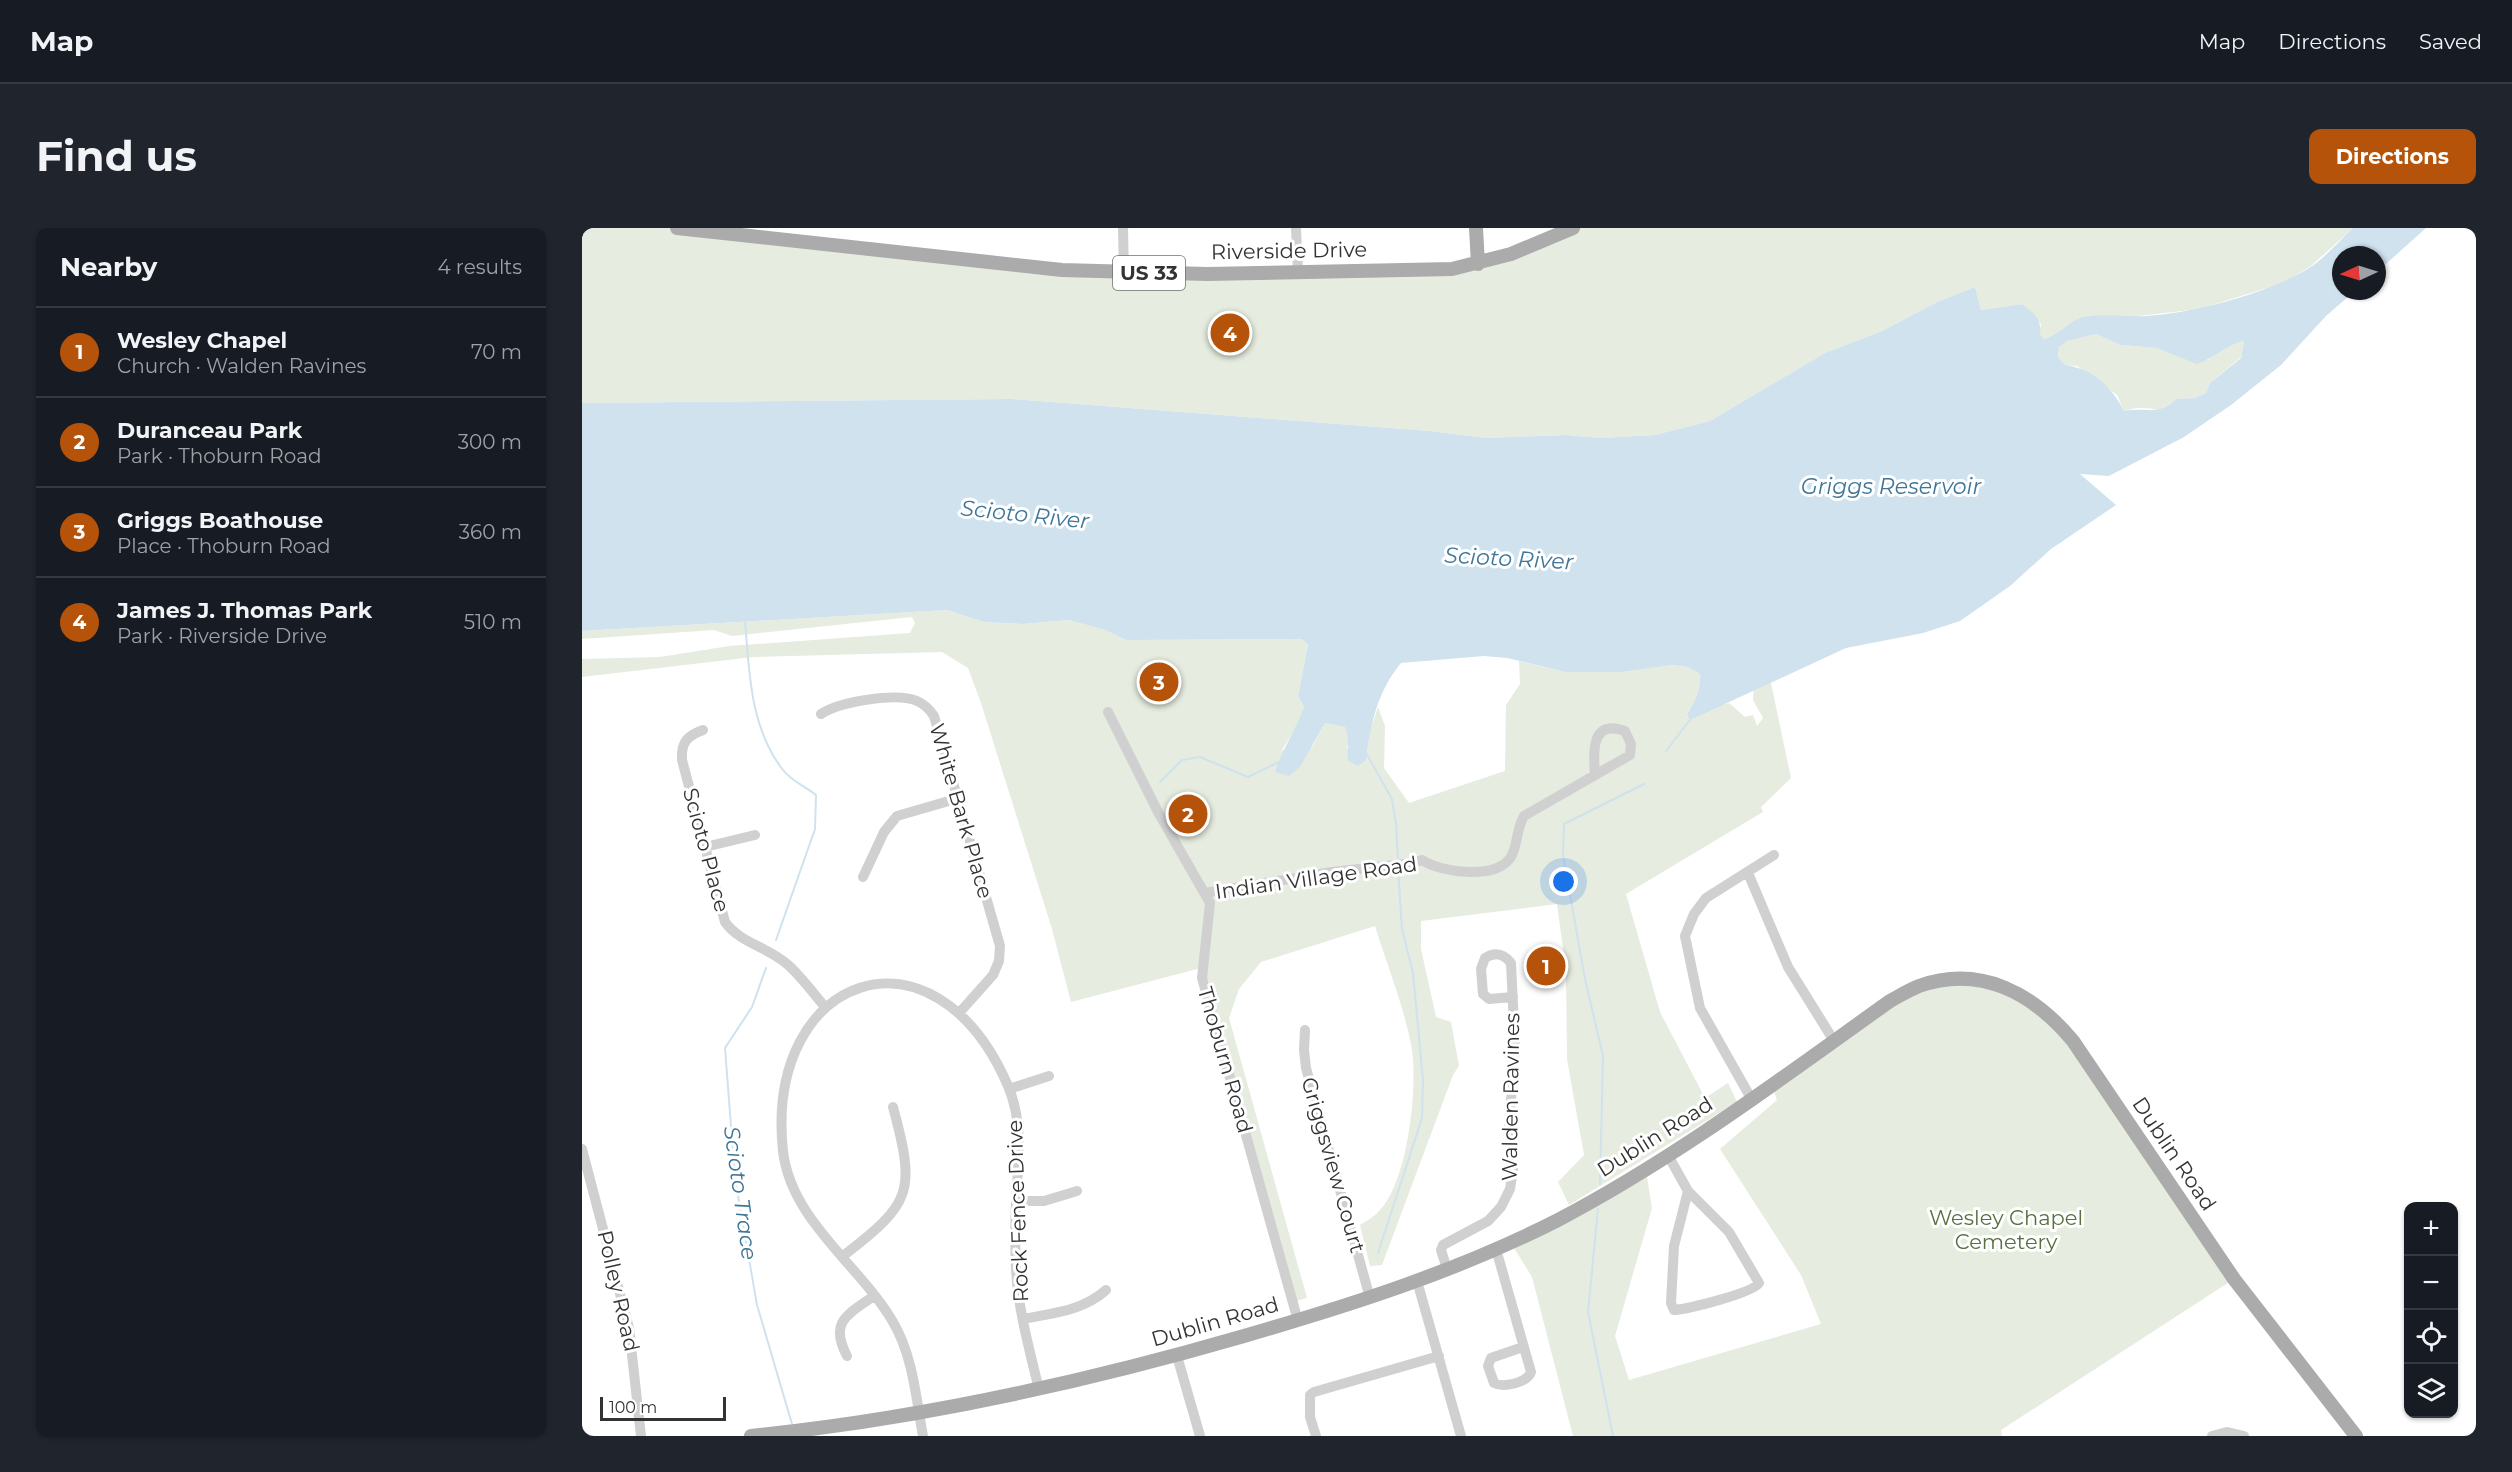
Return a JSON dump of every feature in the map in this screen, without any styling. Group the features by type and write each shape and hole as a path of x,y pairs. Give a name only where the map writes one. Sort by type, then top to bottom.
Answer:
{"main road":[{"name":"Riverside Drive","path":"677,228 1062,270 1124,273 1442,269 1478,264 1511,254 1573,228"},
{"path":"1476,228 1478,264"},
{"name":"Dublin Road","path":"751,1436 918,1414 1039,1390 1178,1356 1298,1321 1417,1281 1496,1249 1556,1221 1669,1157 1890,1001 1917,986 1965,979 1990,983 2016,992 2050,1015 2073,1041 2234,1279 2356,1436"}],"street":[{"path":"1123,228 1124,273"},
{"path":"1296,228 1298,272"},
{"name":"White Bark Place","path":"820,714 829,708 852,701 898,698 918,701 934,716 1000,946 999,961 993,975 960,1012"},
{"name":"Thoburn Road","path":"1108,712 1158,812 1210,903 1211,912 1202,978 1298,1321"},
{"name":"Indian Village Road","path":"1205,893 1422,860 1439,868 1465,872 1491,871 1501,867 1514,852 1516,833 1524,816 1630,755 1631,744 1625,731 1608,729 1600,733 1596,739 1595,775"},
{"name":"Scioto Place","path":"703,730 689,735 682,753 725,922 731,930 787,964 825,1007"},
{"path":"863,877 884,832 897,816 959,798"},
{"path":"705,848 755,834"},
{"path":"1752,1100 1700,1008 1685,936 1694,914 1706,898 1774,855"},
{"path":"1748,873 1788,967 1834,1041"},
{"name":"Walden Ravines","path":"1447,1269 1441,1250 1443,1245 1488,1221 1501,1207 1510,1190 1513,1170 1509,1126 1515,1048 1513,997 1511,963 1506,956 1498,953 1490,955 1482,963 1483,994 1489,999 1513,997"},
{"name":"Rock Fence Drive","path":"825,1007 840,997 861,988 887,984 914,987 938,996 960,1012 989,1049 1009,1089 1019,1133 1016,1274 1023,1319 1039,1390"},
{"path":"825,1007 806,1029 796,1049 787,1077 782,1101 783,1154 795,1192 818,1226 888,1314 900,1334 908,1358 923,1436"},
{"name":"Griggsview Court","path":"1305,1030 1306,1068 1370,1298"},
{"path":"1009,1089 1049,1076"},
{"path":"843,1256 890,1218 902,1200 905,1190 904,1149 893,1107"},
{"name":"Polley Road","path":"582,1149 629,1328 641,1436"},
{"path":"1669,1157 1688,1191 1729,1232 1759,1280 1759,1285 1717,1300 1678,1310 1672,1308 1674,1246 1688,1191"},
{"path":"1016,1201 1044,1201 1077,1191"},
{"path":"1496,1249 1523,1347"},
{"path":"1417,1281 1461,1436"},
{"path":"1023,1319 1079,1307 1094,1301 1106,1290"},
{"path":"847,1356 839,1342 839,1329 845,1319 874,1296"},
{"path":"1178,1356 1200,1436"},
{"path":"1316,1436 1310,1417 1310,1395 1321,1388 1439,1356"},
{"path":"2212,1436 2227,1432 2239,1435"}],"green space":[{"path":"582,228 677,228 1062,270 1442,269 1573,228 2353,228 2311,266 2290,279 2267,288 2199,309 2070,324 2053,337 2044,339 2039,335 2041,324 2022,304 1981,310 1975,287 1937,302 1882,331 1825,353 1710,421 1655,435 1600,438 1567,435 1487,438 1430,431 1012,399 582,403"},
{"path":"2096,334 2120,345 2157,348 2208,360 2225,347 2244,341 2241,357 2210,383 2206,393 2195,398 2176,399 2163,409 2137,408 2124,411 2117,395 2077,366 2065,365 2058,357 2059,347 2066,341"},
{"path":"947,610 984,622 1023,624 1069,620 1105,630 1126,640 1301,639 1308,643 1298,696 1304,707 1299,722 1282,750 1312,747 1325,723 1345,727 1350,737 1347,748 1366,760 1370,731 1378,707 1385,726 1384,768 1409,803 1505,771 1506,705 1520,684 1519,661 1565,672 1623,672 1671,665 1687,667 1700,674 1700,685 1687,713 1729,703 1745,717 1753,715 1757,726 1763,718 1753,700 1754,681 1768,669 1791,778 1761,807 1763,812 1626,894 1660,1012 1705,1098 1728,1083 1737,1102 1569,1205 1558,1182 1584,1155 1567,1059 1566,971 1557,904 1421,921 1421,949 1436,1017 1451,1022 1459,1066 1453,1075 1382,1265 1370,1266 1360,1225 1379,1211 1389,1197 1397,1179 1409,1132 1413,1083 1413,1061 1408,1029 1375,926 1261,962 1239,989 1229,1018 1307,1298 1296,1301 1201,968 1071,1002 1052,929 968,668 942,652 753,657 582,677 582,659 660,657 729,646 910,633 915,623 912,617 732,636 714,630 582,639 582,631"},
{"name":"Wesley Chapel Cemetery","path":"1965,979 2042,1009 2234,1279 2001,1430 2002,1436 1573,1436 1532,1277 1514,1248 1576,1218 1647,1177 1652,1208 1615,1336 1629,1380 1821,1324 1801,1275 1720,1149 1777,1100 1772,1085 1890,1001"}],"water":[{"name":"Griggs Reservoir","path":"2353,228 2426,228 2386,264 2386,246 2334,246"},
{"name":"Griggs Reservoir","path":"2332,248 2332,300 2345,300 2326,316 2281,365 2231,405 2184,437 2109,476 2080,474 2116,505 2051,549 2010,586 1960,621 1923,633 1846,648 1690,720 1687,714 1698,690 1700,674 1687,667 1672,665 1623,672 1565,672 1507,658 1484,656 1401,663 1386,685 1376,708 1366,760 1358,766 1348,761 1348,740 1345,727 1325,723 1300,767 1289,776 1275,772 1304,707 1298,696 1308,644 1301,639 1126,640 1105,630 1069,620 1023,624 984,622 947,610 582,631 582,403 1012,399 1430,431 1487,438 1567,435 1600,438 1655,435 1710,421 1825,353 1882,331 1937,302 1975,287 1981,310 2022,304 2036,317 2040,324 2040,335 2044,339 2083,317 2166,314 2231,300 2292,277 2315,264","holes":["2096,334 2120,345 2157,348 2197,364 2231,345 2244,341 2241,358 2210,383 2206,393 2195,398 2176,399 2165,407 2152,410 2124,411 2108,387 2100,380 2084,370 2065,365 2058,357 2059,347 2067,341"]}],"waterway":[{"name":"Scioto Trace","path":"745,620 753,698 764,736 772,754 786,774 816,795 815,829 776,940"},
{"path":"1666,751 1690,720"},
{"path":"1366,753 1392,799 1398,860"},
{"path":"1160,782 1182,760 1200,757 1248,777 1279,762"},
{"path":"1600,1184 1603,1056 1585,979 1563,855 1564,824 1644,784"},
{"path":"1378,1253 1422,1118 1423,1080 1413,973 1402,929 1398,869"},
{"name":"Scioto Trace","path":"766,968 752,1007 725,1048 735,1178 757,1305 792,1424"},
{"path":"1598,1209 1588,1312 1613,1436"}],"place":[{"name":"James J. Thomas Park","path":"1230,333"},
{"name":"Griggs Boathouse","path":"1159,682"},
{"name":"Duranceau Park","path":"1188,814"},
{"name":"Wesley Chapel","path":"1546,966"}],"water label":[{"name":"Scioto River","path":"1025,514"},
{"name":"Scioto River","path":"1509,558"}]}
